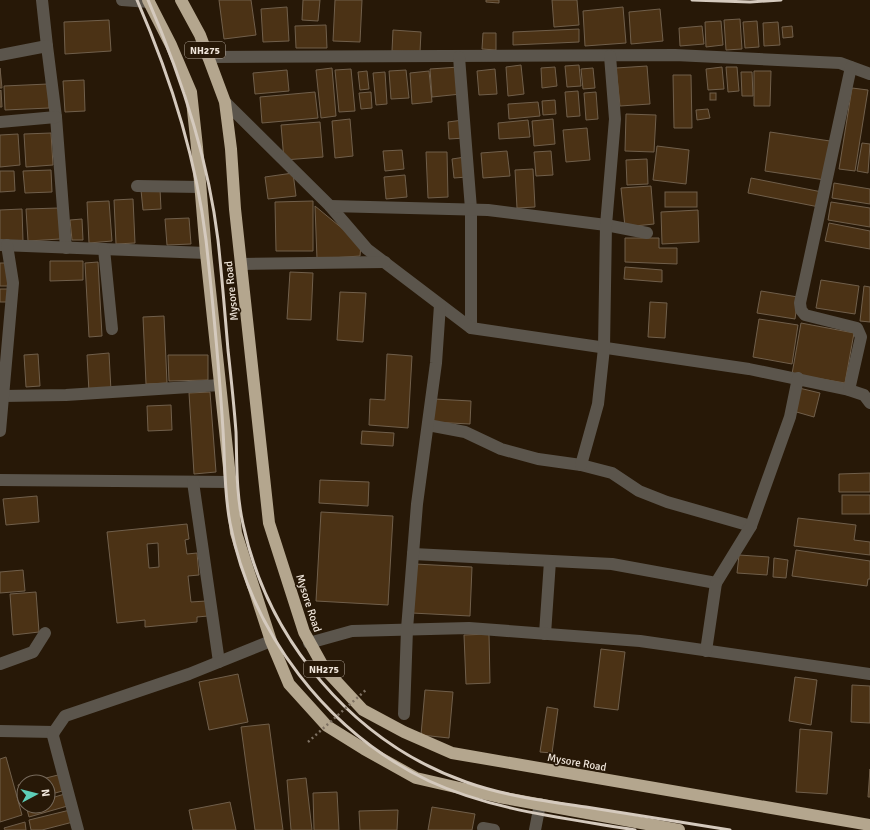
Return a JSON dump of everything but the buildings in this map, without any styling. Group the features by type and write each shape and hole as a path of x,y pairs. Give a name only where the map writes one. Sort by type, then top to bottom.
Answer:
{"highway":[{"name":"Mysore Road","path":"181,0 200,35 225,102 269,523 309,643 324,668 363,710 404,732 452,753 870,825"},
{"name":"Mysore Road","path":"148,1 171,45 191,92 206,253 236,533 271,641 289,684 327,726 364,750 416,778 540,804 679,830"}],"street":[{"path":"42,0 56,117 66,248"},
{"path":"122,0 148,1"},
{"path":"0,55 47,46"},
{"path":"208,57 675,55 840,63 870,74"},
{"path":"581,464 598,404 604,348 606,226 615,118 610,56"},
{"path":"459,57 471,209 471,328"},
{"path":"849,390 861,336 857,328 805,315 801,310 800,303 851,67"},
{"path":"225,102 330,206 367,249 471,328 749,369 798,378 864,395 870,403"},
{"path":"0,122 56,117"},
{"path":"137,186 200,187"},
{"path":"330,206 471,209 606,226 647,233"},
{"path":"0,431 13,283 3,245 206,253"},
{"path":"104,249 112,329"},
{"path":"241,264 385,262"},
{"path":"404,714 407,630 417,504 436,362 440,305"},
{"path":"706,651 716,583 751,526 790,417 798,378"},
{"path":"3,396 66,395 220,385"},
{"path":"428,425 466,432 501,449 538,459 581,464 612,473 639,491 667,502 751,526"},
{"path":"0,480 231,482"},
{"path":"193,482 219,662"},
{"path":"413,554 612,564 716,583"},
{"path":"545,634 550,561"},
{"path":"309,643 352,631 469,628 640,642 870,674"},
{"path":"0,664 33,652 45,633"},
{"path":"77,830 53,736 64,716 189,674 271,641"},
{"path":"0,731 54,732"},
{"path":"535,830 540,804"}],"path":[{"path":"308,742 367,689"}],"railway":[{"path":"137,0 171,88 196,179 202,209 211,287 230,523 240,564 256,603 275,640 299,675 327,707 358,735 392,760 429,781 479,800 505,807 635,830"},
{"path":"148,0 171,58 192,118 213,209 218,240 236,432 238,489 243,524 255,567 272,608 295,647 322,682 352,714 387,741 425,764 466,782 525,798 730,830"},
{"path":"692,0 750,2 781,0"}]}
